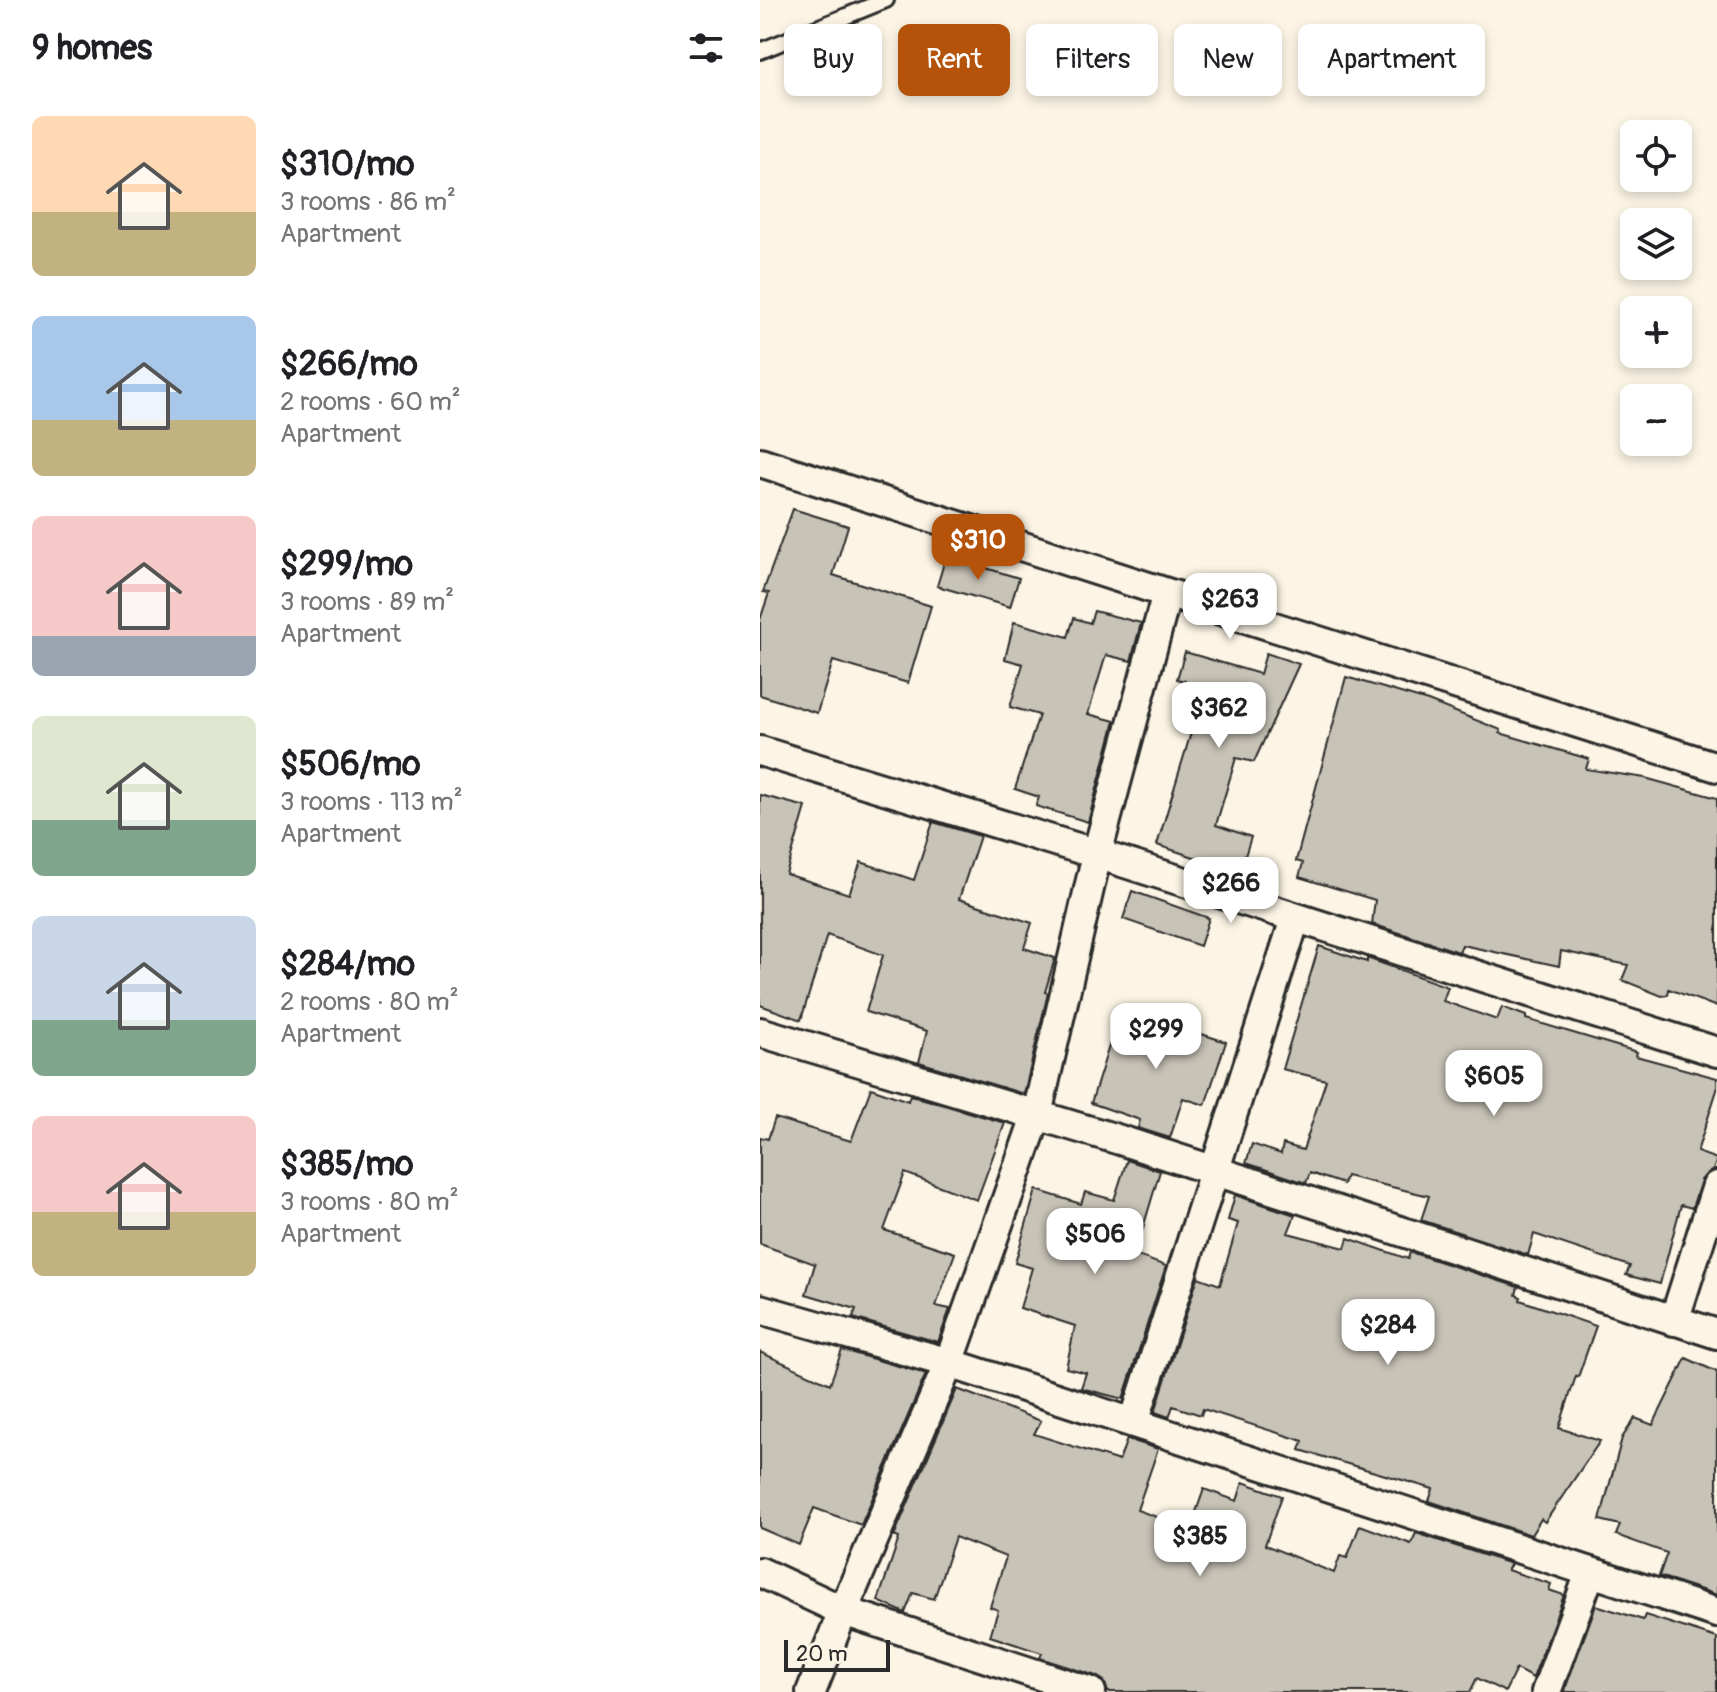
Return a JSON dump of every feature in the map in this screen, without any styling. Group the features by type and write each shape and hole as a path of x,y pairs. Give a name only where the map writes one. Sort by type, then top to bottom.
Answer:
{"street":[{"path":"760,462 1717,767"},
{"path":"811,1692 949,1363 1037,1114 1097,854 1167,593"},
{"path":"760,751 1097,854 1717,1052"},
{"path":"1134,1422 1295,919"},
{"path":"760,1032 1037,1114 1717,1334"},
{"path":"1674,1321 1717,1186"},
{"path":"760,1309 949,1363 1717,1613"},
{"path":"760,1572 843,1611 1091,1692"},
{"path":"1546,1692 1590,1573"}],"lane":[{"path":"760,51 886,0"}],"building":[{"path":"793,509 848,526 833,575 931,606 908,683 833,661 817,713 760,695 760,620 769,593 763,592"},
{"path":"946,556 1019,578 1010,607 937,586"},
{"path":"1094,611 1141,623 1131,661 1106,655 1088,714 1115,721 1088,822 1036,806 1039,797 1015,789 1039,715 1010,707 1023,664 1005,659 1014,622 1068,637 1074,618 1090,623"},
{"path":"1185,652 1260,674 1266,653 1299,664 1254,762 1236,758 1216,825 1251,837 1240,872 1157,845 1193,726 1173,721 1185,681 1177,679"},
{"path":"1346,677 1428,701 1501,730 1500,733 1589,759 1586,769 1645,778 1717,798 1717,1007 1669,989 1668,995 1662,996 1622,980 1628,965 1561,951 1559,966 1462,945 1459,952 1372,924 1375,900 1299,877 1303,863 1296,861"},
{"path":"760,795 806,807 786,874 849,894 861,862 914,880 933,822 980,836 959,899 1032,923 1024,948 1055,958 1024,1094 919,1062 927,1031 866,1012 883,955 827,935 801,1020 760,1005"},
{"path":"1132,891 1209,918 1200,946 1123,919"},
{"path":"1319,946 1367,962 1367,958 1448,987 1443,1001 1497,1020 1502,1007 1526,1016 1526,1019 1637,1052 1636,1056 1717,1078 1717,1090 1697,1152 1717,1159 1713,1170 1701,1180 1692,1208 1681,1205 1660,1284 1626,1275 1630,1266 1534,1234 1528,1255 1421,1220 1429,1196 1346,1176 1343,1184 1310,1173 1306,1183 1246,1163 1252,1144 1281,1154 1283,1144 1303,1150 1326,1080 1282,1069"},
{"path":"1121,1008 1226,1042 1205,1105 1183,1098 1170,1138 1138,1128 1140,1120 1091,1103"},
{"path":"871,1088 908,1101 910,1095 1005,1123 977,1200 905,1173 884,1230 955,1253 936,1306 950,1309 938,1342 853,1318 856,1309 806,1294 815,1264 760,1244 760,1137 768,1139 775,1118 851,1141"},
{"path":"1127,1160 1160,1171 1135,1255 1166,1266 1123,1399 1081,1388 1086,1373 1066,1368 1075,1326 1020,1308 1032,1268 1015,1263 1036,1190 1081,1204 1085,1192 1114,1200"},
{"path":"1235,1195 1295,1215 1288,1233 1345,1248 1348,1238 1408,1259 1410,1252 1518,1287 1516,1295 1521,1297 1520,1300 1596,1326 1559,1428 1600,1441 1545,1522 1541,1519 1531,1535 1429,1501 1433,1489 1300,1450 1303,1441 1203,1409 1201,1415 1173,1406 1169,1417 1155,1412 1198,1277 1220,1285 1238,1223 1228,1220"},
{"path":"842,1350 926,1374 861,1525 814,1508 799,1545 760,1528 760,1352 830,1384"},
{"path":"1686,1358 1717,1372 1717,1595 1659,1576 1667,1553 1616,1535 1620,1525 1600,1520 1622,1438 1635,1418 1653,1425"},
{"path":"957,1389 1041,1421 1034,1434 1119,1461 1127,1439 1158,1449 1137,1510 1190,1529 1204,1489 1237,1501 1243,1482 1282,1496 1265,1545 1334,1573 1340,1556 1347,1558 1360,1525 1411,1544 1416,1533 1511,1564 1507,1570 1551,1584 1549,1590 1564,1595 1533,1678 1516,1669 1505,1692 1477,1678 1470,1692 1108,1692 1104,1681 1096,1676 1040,1658 1042,1653 990,1636 998,1610 990,1607 1006,1557 955,1537 934,1599 913,1593 905,1613 878,1601 899,1538 894,1536"},
{"path":"1596,1605 1643,1620 1645,1615 1717,1638 1717,1692 1564,1692"}]}
